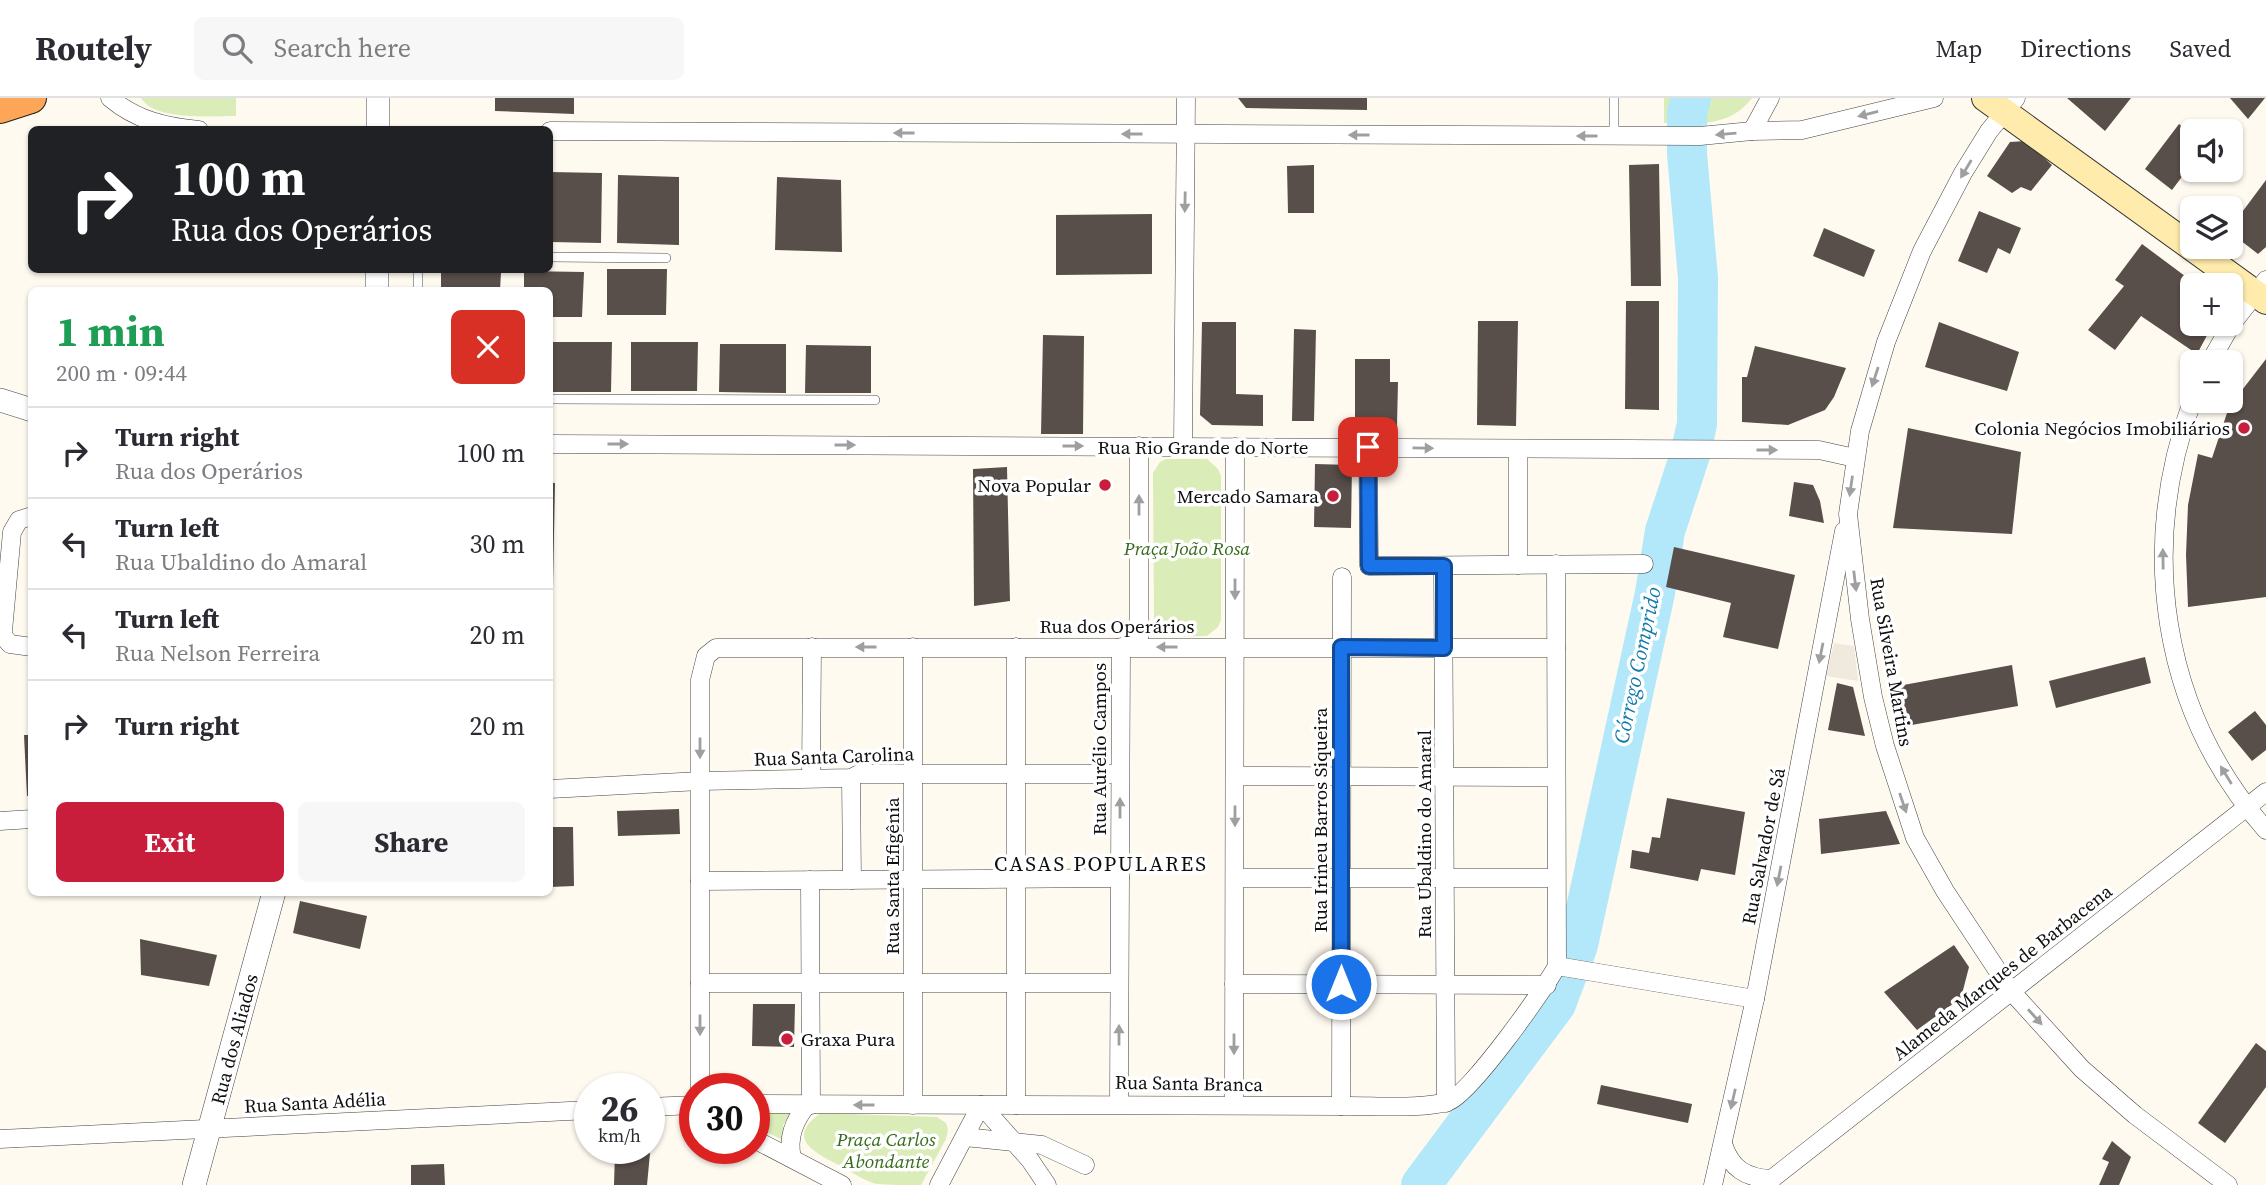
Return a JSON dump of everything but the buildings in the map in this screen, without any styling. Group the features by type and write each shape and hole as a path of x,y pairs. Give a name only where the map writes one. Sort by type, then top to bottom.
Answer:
{"highway":[{"path":"0,108 31,98"}],"main road":[{"path":"2002,103 2262,292"}],"street":[{"path":"110,98 134,115 169,126"},
{"path":"378,98 378,126"},
{"path":"1183,446 1185,98"},
{"path":"1752,131 1770,98"},
{"path":"553,131 1700,136 1801,130 1934,98"},
{"name":"Rua Silveira Martins","path":"2002,103 1922,251 1903,295 1872,385 1855,458 1847,514 1873,697 1885,746 1915,838 1945,891 2011,991 2082,1069 2135,1115 2228,1185"},
{"path":"2217,350 2231,325 2262,292"},
{"path":"0,400 28,409"},
{"path":"2188,413 2178,443 2167,496 2163,547 2165,603 2176,660 2196,719 2220,767 2266,830"},
{"name":"Rua Rio Grande do Norte","path":"553,444 1819,450 1855,458"},
{"path":"1139,446 1139,647"},
{"path":"1234,1105 1235,447"},
{"path":"1368,447 1369,566 1644,564"},
{"path":"1518,449 1518,565"},
{"name":"Rua Salvador de Sá","path":"1713,1185 1755,999 1847,514"},
{"path":"28,517 19,520 12,532 3,631 3,636 10,645 28,647"},
{"path":"1556,565 1556,878 1565,967"},
{"name":"Rua Ubaldino do Amaral","path":"1444,566 1446,1102"},
{"name":"Rua Irineu Barros Siqueira","path":"1341,1106 1342,577"},
{"path":"811,778 812,647"},
{"name":"Rua Santa Efigênia","path":"913,647 913,1105"},
{"path":"1016,647 1016,1105"},
{"name":"Rua Aurélio Campos","path":"1119,1104 1121,647"},
{"name":"Rua dos Operários","path":"700,781 699,680 706,656 716,648 1556,648"},
{"name":"Rua Santa Carolina","path":"553,789 700,781 851,778 859,774 1120,774"},
{"path":"1235,776 1556,777"},
{"path":"851,778 852,880"},
{"path":"700,781 700,1073"},
{"name":"Alameda Marques de Barbacena","path":"1769,1183 2266,792"},
{"path":"0,821 28,819"},
{"path":"700,881 1120,878"},
{"path":"1235,878 1556,878"},
{"path":"792,1158 790,1135 801,1112 810,1105 810,880"},
{"name":"Rua dos Aliados","path":"194,1185 273,896"},
{"path":"1565,967 1755,999"},
{"path":"1446,1102 1453,1100 1469,1086 1547,985 1565,967"},
{"path":"700,983 1119,983"},
{"path":"1234,984 1547,985"},
{"name":"Rua Santa Branca","path":"770,1104 1341,1106 1446,1102"},
{"path":"939,1185 981,1105 1047,1185"},
{"name":"Rua Santa Adélia","path":"0,1139 574,1111"},
{"path":"965,1137 1054,1149 1085,1165"},
{"path":"1723,1144 1733,1165 1742,1173 1769,1183"},
{"path":"770,1147 842,1185"}],"lane":[{"path":"1614,98 1614,136"},
{"path":"553,257 666,258"},
{"path":"553,399 875,400"}],"green space":[{"path":"141,98 236,98 236,116 171,114 158,111"},
{"path":"1664,98 1752,98 1743,108 1723,119 1689,123 1664,123"},
{"name":"Praça João Rosa","path":"1166,459 1207,459 1218,469 1221,476 1221,620 1218,627 1207,636 1169,634 1158,626 1154,619 1153,473 1160,462"},
{"path":"770,1111 794,1111 783,1125 785,1141 770,1134"},
{"name":"Praça Carlos Abondante","path":"821,1113 937,1117 946,1123 948,1130 946,1139 921,1185 877,1184 823,1157 808,1145 804,1138 805,1131 810,1122"}],"shaded area":[{"path":"1834,643 1854,646 1858,681 1826,676"}],"waterway":[{"name":"Córrego Comprido","path":"1421,1185 1556,1004 1578,945 1655,593 1665,531 1690,455 1697,424 1698,278 1687,154 1687,112 1691,98"}],"place":[{"name":"Colonia Negócios Imobiliários","path":"2244,428"},
{"name":"Nova Popular","path":"1105,485"},
{"name":"Mercado Samara","path":"1333,496"},
{"name":"Graxa Pura","path":"787,1039"}],"district":[{"name":"CASAS POPULARES","path":"1101,863"}],"route":[{"path":"1341,984 1341,647 1444,648 1444,566 1369,566 1368,447"}]}
